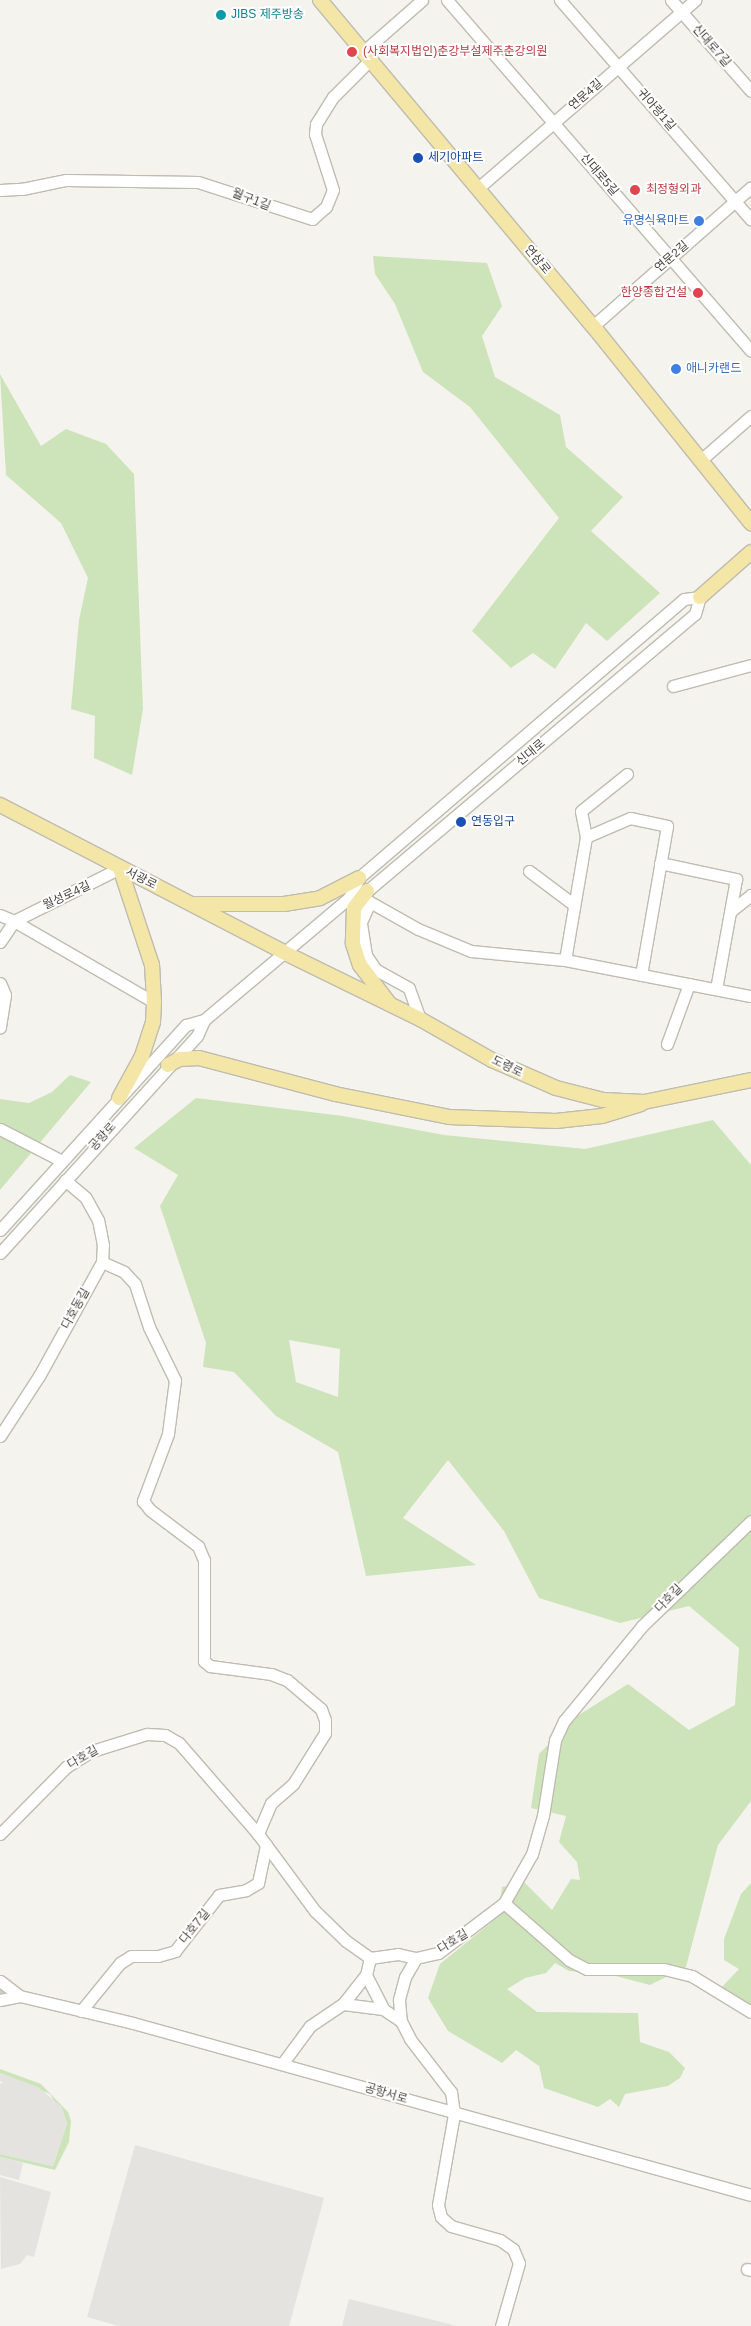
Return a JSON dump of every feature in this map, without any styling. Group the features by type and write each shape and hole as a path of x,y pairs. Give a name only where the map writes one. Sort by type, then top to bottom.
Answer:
{"main road":[{"name":"연삼로","path":"324,2 477,189 593,326 702,459 751,523"},
{"name":"신대로","path":"700,597 751,552"},
{"name":"서광로","path":"0,805 282,952"},
{"path":"119,1098 142,1056 153,1022 154,1002 152,965 120,868"},
{"path":"187,903 284,904 320,898 359,878"},
{"path":"368,891 354,908 353,944 360,965 391,1005"},
{"name":"도령로","path":"282,952 420,1019 492,1060 556,1088 603,1100 644,1102 751,1080"},
{"path":"168,1066 180,1059 199,1058 335,1094 449,1117 556,1121 602,1116 644,1102"}],"street":[{"path":"367,55 422,0"},
{"name":"신대로5길","path":"447,0 751,351"},
{"name":"귀아랑1길","path":"560,0 751,220"},
{"name":"신대로7길","path":"671,0 751,91"},
{"name":"연문4길","path":"477,189 695,0"},
{"name":"월구1길","path":"0,190 22,189 66,180 198,182 312,219 326,207 333,190 315,134 316,124 333,96 367,55"},
{"name":"연문2길","path":"593,326 751,187"},
{"path":"702,459 751,416"},
{"name":"신대로","path":"282,952 349,898 368,891 695,614 700,597 684,600 359,878 349,898"},
{"path":"673,686 751,665"},
{"path":"564,960 586,837 581,812 627,774"},
{"path":"586,837 630,818 667,826 641,975"},
{"path":"660,864 736,879 716,989"},
{"name":"월성로4길","path":"0,942 14,921 120,868"},
{"path":"529,871 573,904"},
{"path":"731,911 751,896"},
{"path":"420,1019 409,988 376,970 366,956 361,922 370,902 418,929 471,951 564,960 751,996"},
{"path":"0,916 14,921 154,1002"},
{"name":"공항로","path":"0,1253 197,1036 204,1020 282,952"},
{"path":"0,983 5,995 0,1028"},
{"path":"666,1044 689,984"},
{"name":"공항로","path":"0,1230 186,1025 204,1020"},
{"path":"0,1129 62,1161"},
{"path":"65,1180 85,1197 98,1220 103,1245 102,1262 124,1272 135,1284 149,1327 175,1380 168,1434 146,1488 143,1501 198,1546 204,1560 204,1661 210,1666 272,1674 287,1680 321,1709 325,1720 325,1733 293,1784 271,1803 258,1834"},
{"name":"다호동길","path":"0,1436 35,1384 102,1262"},
{"name":"다호길","path":"0,1834 66,1767 92,1751 147,1734 165,1735 179,1742 258,1834 315,1912 370,1958 398,1954 416,1958 438,1953 504,1903 532,1854 543,1816 555,1740 564,1721 642,1626 702,1565 751,1521"},
{"name":"다호7길","path":"81,2011 120,1963 131,1956 158,1956 175,1951 219,1895 246,1890 258,1883 266,1845"},
{"path":"504,1903 569,1960 586,1969 614,1967 637,1972 664,1969 692,1976 751,2012"},
{"path":"282,2064 310,2026 343,2004 366,1975 370,1958"},
{"path":"401,2022 401,1992 405,1977 416,1958"},
{"path":"366,1975 383,2009 401,2022 410,2039 451,2092 454,2114 438,2205 440,2217 450,2226 500,2240 513,2249 518,2263 501,2326"},
{"path":"0,1981 20,1996"},
{"path":"0,2000 20,1996"},
{"name":"공항서로","path":"20,1996 282,2064 454,2114 751,2196"},
{"path":"343,2004 383,2009"}],"green space":[{"path":"373,256 487,263 502,306 482,336 495,377 560,415 566,447 623,497 591,531 660,593 607,641 586,623 555,669 533,653 511,668 472,631 559,518 470,407 423,372 395,304 375,274"},
{"path":"0,374 41,446 66,429 106,444 134,474 143,709 132,775 94,758 95,716 71,709 79,620 88,578 61,523 6,475"},
{"path":"70,1075 91,1082 0,1190 0,1099 29,1103 52,1092"},
{"path":"196,1098 343,1116 444,1135 585,1149 713,1120 751,1165 751,1801 718,1845 686,1967 650,1985 604,1973 569,1971 555,1963 546,1973 525,1978 507,1989 537,2012 638,2013 640,2042 669,2052 685,2068 680,2078 668,2086 625,2094 619,2107 610,2099 598,2107 544,2088 539,2066 516,2050 502,2063 448,2031 428,1998 440,1964 498,1917 502,1887 524,1882 552,1910 571,1879 580,1880 577,1862 559,1842 566,1816 531,1808 539,1754 574,1718 628,1684 689,1730 735,1705 739,1648 689,1606 620,1623 539,1598 504,1531 448,1460 403,1518 476,1565 366,1576 338,1452 276,1416 234,1372 203,1367 206,1343 160,1206 178,1175 134,1148","holes":["289,1340 340,1349 338,1397 296,1382"]},
{"path":"751,1883 751,2006 721,1988 739,1969 724,1960 724,1939 741,1894"},
{"path":"0,2069 41,2084 68,2112 71,2121 69,2142 55,2170 0,2157 0,2154 53,2166 67,2123 50,2094 0,2073"}],"shaded area":[{"path":"0,2073 38,2087 62,2107 67,2123 53,2166 0,2154 0,2084 3,2082 0,2081"},
{"path":"135,2145 324,2198 289,2326 119,2326 87,2317"},
{"path":"0,2157 23,2163 19,2180 0,2175"},
{"path":"0,2177 51,2192 34,2257 27,2255 20,2264 1,2269"},
{"path":"349,2299 457,2326 342,2326"}],"tunnel":[{"path":"0,1990 18,1996"}],"place":[{"name":"JIBS 제주방송","path":"221,15"},
{"name":"(사회복지법인)춘강부설제주춘강의원","path":"352,52"},
{"name":"세기아파트","path":"418,158"},
{"name":"최정형외과","path":"635,190"},
{"name":"유명식육마트","path":"699,221"},
{"name":"한양종합건설","path":"698,293"},
{"name":"애니카랜드","path":"676,369"},
{"name":"연동입구","path":"461,822"}]}
